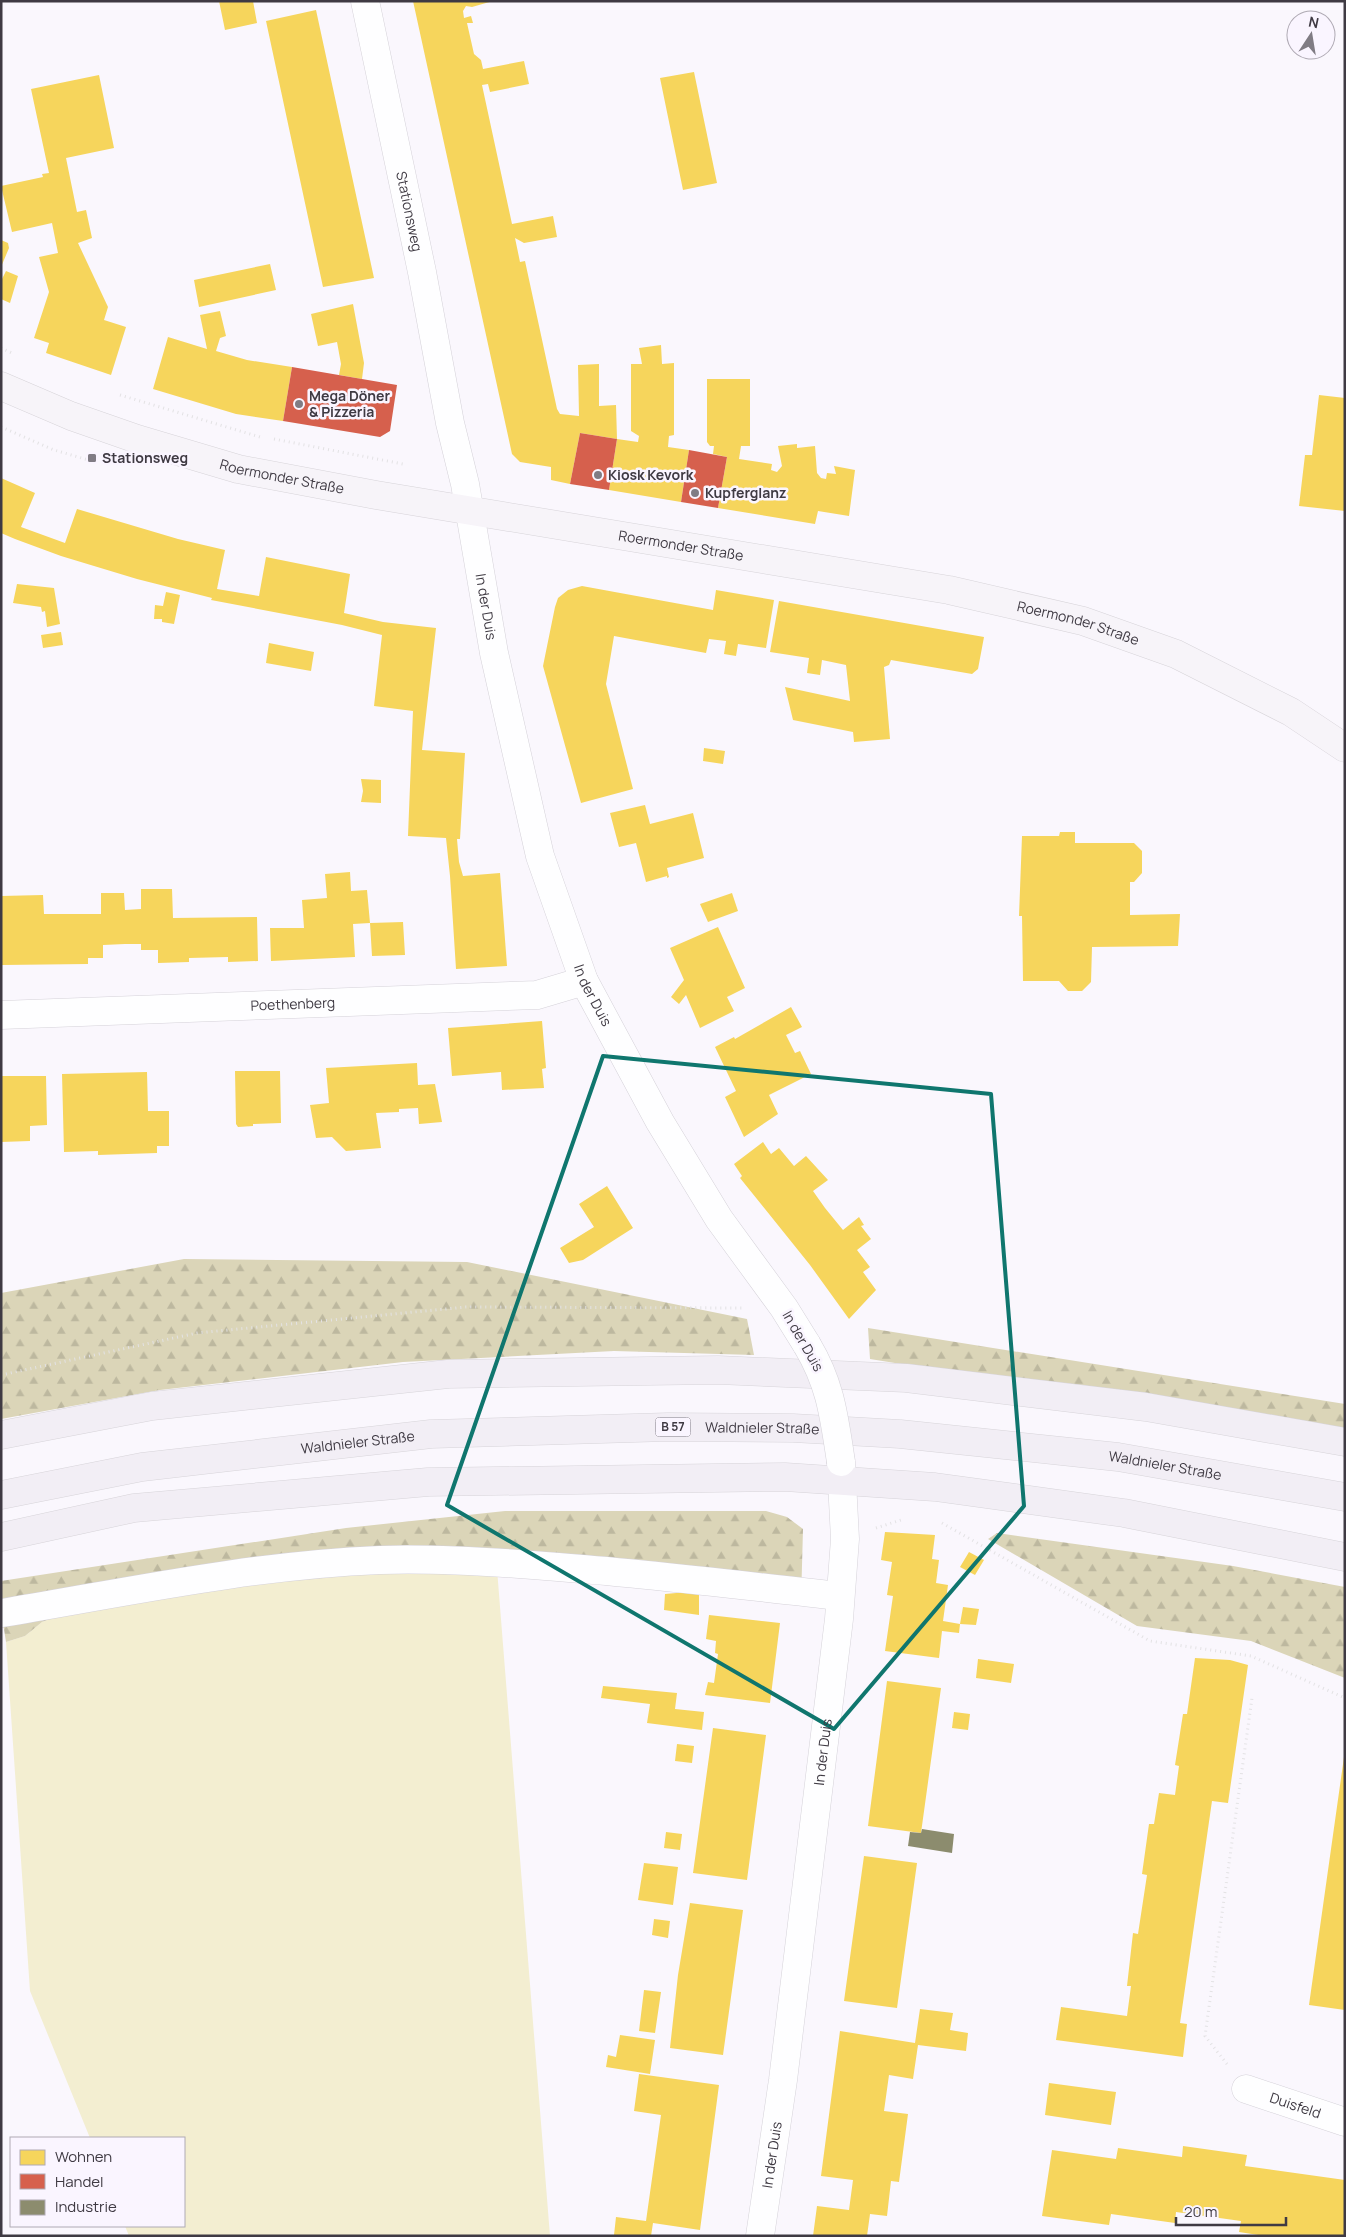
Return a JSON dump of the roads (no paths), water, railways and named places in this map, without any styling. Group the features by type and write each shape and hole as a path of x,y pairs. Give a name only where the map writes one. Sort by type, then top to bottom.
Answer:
{"highway":[{"path":"1,1435 152,1406 448,1374 718,1370 906,1378 1146,1407 1345,1442"},
{"name":"Waldnieler Straße","path":"1,1495 142,1467 432,1434 793,1428 900,1434 1118,1457 1345,1497"},
{"path":"1,1537 134,1508 428,1482 786,1477 843,1472 935,1487 1124,1513 1345,1557"}],"main road":[{"name":"Roermonder Straße","path":"1,386 72,416 137,439 238,469 470,510 950,590 1083,621 1176,654 1291,712 1345,748"}],"street":[{"name":"Stationsweg","path":"365,1 422,272 450,423 470,510"},
{"name":"In der Duis","path":"470,510 494,653 540,856 584,982 660,1122 709,1203 784,1308 821,1368 831,1401 843,1472 845,1539 840,1596 785,2061 760,2236"},
{"name":"Poethenberg","path":"1,1015 537,995 584,982"},
{"path":"2,1613 231,1574 306,1565 380,1560 471,1560 577,1568 840,1596"},
{"name":"Duisfeld","path":"1246,2089 1345,2122"}],"place":[{"name":"Mega Döner & Pizzeria","path":"299,404"},
{"name":"Stationsweg","path":"92,458"},
{"name":"Kiosk Kevork","path":"598,475"},
{"name":"Kupferglanz","path":"695,493"}]}
